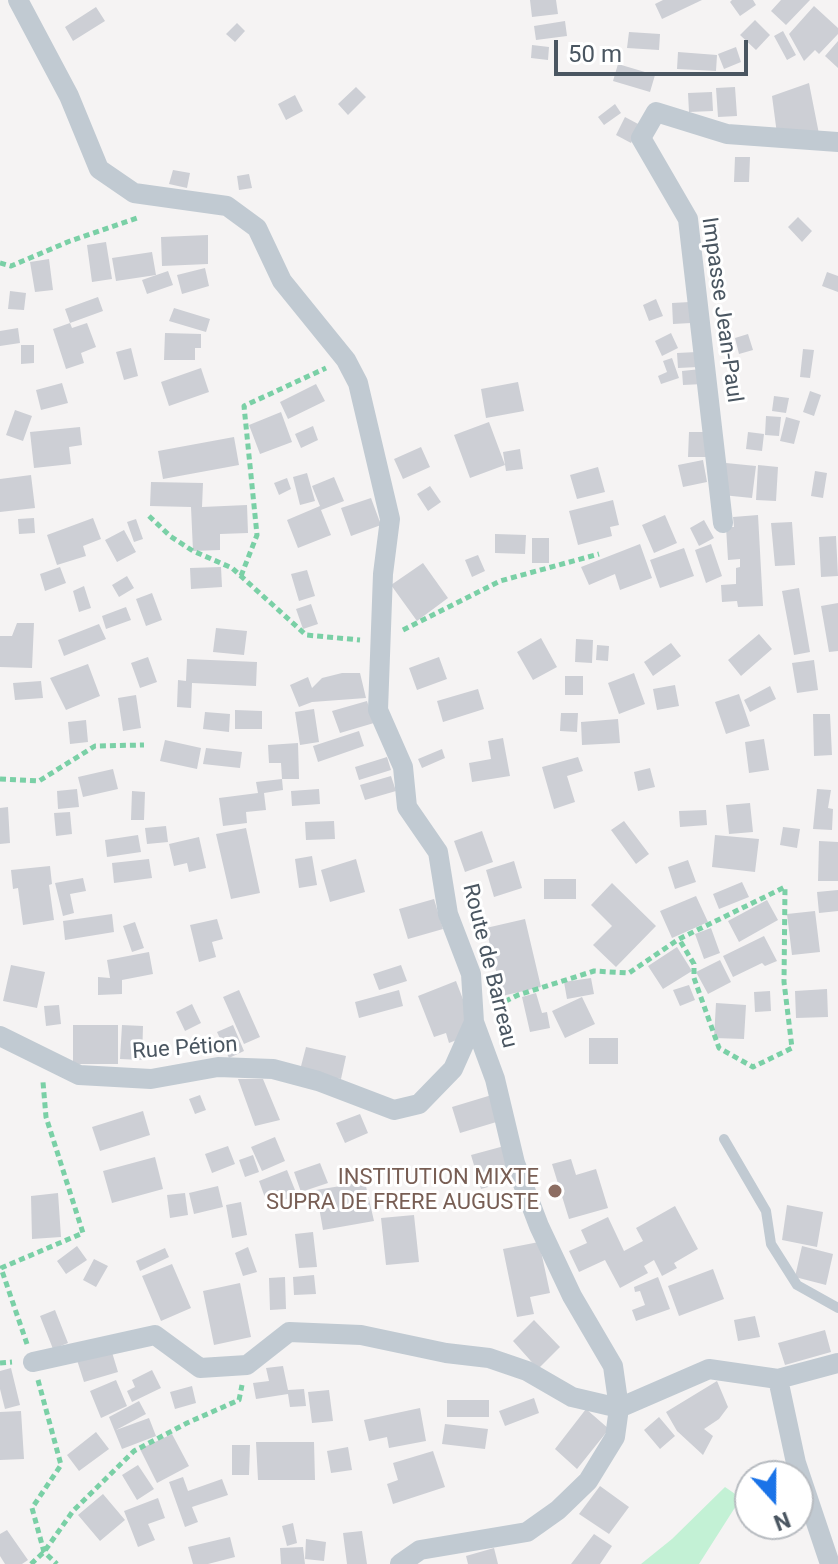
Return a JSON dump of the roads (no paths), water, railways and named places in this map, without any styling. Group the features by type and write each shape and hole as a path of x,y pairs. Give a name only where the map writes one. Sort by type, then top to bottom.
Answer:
{"street":[{"name":"Route de Barreau","path":"18,0 69,96 99,169 134,193 227,206 257,228 282,281 346,360 358,383 390,519 378,642 378,710 403,767 407,807 438,852 448,914 471,974 474,1020 495,1079 515,1163 539,1226 572,1296 613,1366 619,1408"},
{"name":"Impasse Jean-Paul","path":"723,523 688,219 641,138 656,112 727,134 838,142"},
{"name":"Rue Pétion","path":"0,1036 79,1075 151,1079 218,1067 273,1069 318,1081 394,1110 419,1104 453,1069 474,1020"},
{"path":"33,1362 155,1335 200,1368 247,1365 289,1332 361,1335 446,1353 489,1358 527,1371 572,1397 619,1408 709,1369 778,1379 838,1363"},
{"path":"778,1379 796,1463 830,1564"},
{"path":"400,1564 420,1550 527,1532 558,1510 588,1481 615,1437 619,1408"}],"lane":[{"path":"724,1139 766,1211 771,1244 797,1285 838,1308"}],"place":[{"name":"INSTITUTION MIXTE SUPRA DE FRERE AUGUSTE","path":"555,1191"}]}
